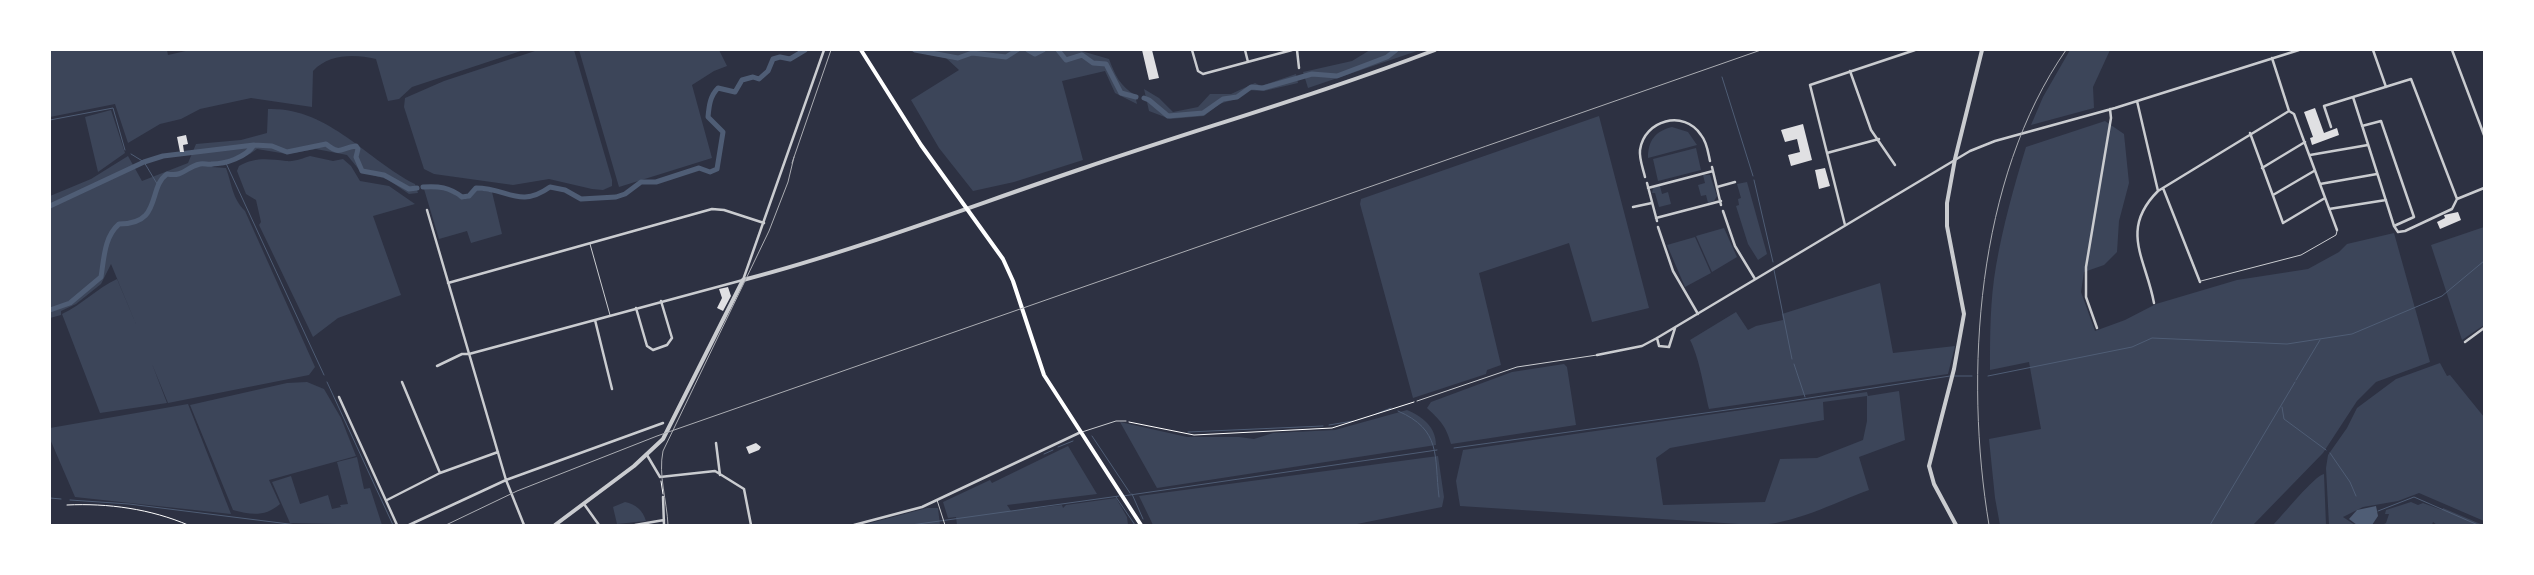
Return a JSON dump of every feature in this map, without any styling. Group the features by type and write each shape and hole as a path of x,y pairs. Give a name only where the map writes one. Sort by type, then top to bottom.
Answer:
{"main road":[{"path":"861,50 920,145 966,207 1007,268 1040,366 1141,525"}],"street":[{"path":"555,525 561,523 583,503 658,446 668,432 683,396 722,324 743,280 824,50"},
{"path":"1192,50 1198,71 1203,74 1292,50"},
{"path":"1245,50 1248,62"},
{"path":"1297,50 1299,68"},
{"path":"437,366 462,354 469,354 743,280 827,254 1155,144 1303,98 1435,50"},
{"path":"1845,225 1810,85 1915,50"},
{"path":"1956,525 1934,484 1929,466 1954,371 1964,314 1946,220 1947,203 1955,159 1982,50"},
{"path":"1597,354 1642,346 1657,338 1976,148 2137,101 2299,50"},
{"path":"2373,50 2386,87"},
{"path":"2452,50 2484,135"},
{"path":"2272,58 2289,111 2294,114 2337,230"},
{"path":"1850,71 1871,130 1879,138 1895,165"},
{"path":"2331,127 2324,106 2410,79 2457,199"},
{"path":"2352,97 2396,231 2405,232 2452,209 2457,199 2484,188"},
{"path":"2137,101 2158,192"},
{"path":"2097,328 2086,297 2086,267 2111,118 2110,109"},
{"path":"2154,302 2138,250 2136,226 2148,201 2163,188 2250,133 2289,111"},
{"path":"1645,177 1640,156 1642,144 1650,130 1665,121 1677,120 1694,126 1704,140 1710,160"},
{"path":"2362,126 2381,121 2414,217 2394,226"},
{"path":"2250,133 2283,223 2325,198"},
{"path":"1827,153 1879,138"},
{"path":"2262,168 2305,142"},
{"path":"2309,155 2368,145"},
{"path":"1647,183 1648,188 1652,202 1656,220 1721,203 1712,169 1648,188"},
{"path":"2273,195 2315,170"},
{"path":"2320,184 2377,174"},
{"path":"1717,187 1735,182"},
{"path":"2163,188 2200,282"},
{"path":"2330,209 2386,200"},
{"path":"1632,208 1652,202"},
{"path":"448,283 712,209 724,210 764,223"},
{"path":"427,210 506,480 524,525"},
{"path":"1723,211 1733,241 1755,279"},
{"path":"1658,227 1673,270 1698,314"},
{"path":"636,308 647,346 652,350 668,345 672,338 661,302"},
{"path":"595,320 612,389"},
{"path":"1657,338 1659,346 1669,346 1675,328"},
{"path":"2465,342 2484,328"},
{"path":"402,382 440,473"},
{"path":"339,397 397,525"},
{"path":"409,525 506,480 663,422"},
{"path":"854,525 922,507 1081,432"},
{"path":"716,443 720,475"},
{"path":"386,500 440,473 498,452"},
{"path":"647,455 660,477 715,471 744,489 751,525"},
{"path":"663,497 664,525"},
{"path":"583,503 599,525"},
{"path":"635,525 664,520"}],"lane":[{"path":"2200,282 2301,255 2336,235 2337,230"},
{"path":"590,243 610,316"},
{"path":"1417,401 1517,367 1597,354"},
{"path":"1081,432 1126,421"},
{"path":"937,500 945,524"}],"path":[{"path":"1126,421 1194,435 1332,428 1346,426 1417,401"},
{"path":"660,477 663,497"},
{"path":"67,506 140,510 163,515 188,525"}],"shaded area":[{"path":"50,50 167,50 168,55 190,50 524,50 412,87 399,99 388,101 376,59 359,56 334,58 319,65 313,71 312,107 251,98 200,109 181,119 160,124 128,143 115,104 50,117"},
{"path":"538,50 574,50 612,180 612,186 603,190 592,189 549,179 513,185 434,174 424,169 404,107 405,98 444,81"},
{"path":"579,50 719,50 727,66 714,71 692,85 712,158 619,187"},
{"path":"905,50 1078,50 1109,59 1119,80 1125,88 1135,95 1137,104 1115,93 1105,71 1062,81 1083,160 1014,182 973,191 939,148 911,100 959,70 946,58"},
{"path":"1370,50 1420,50 1308,88 1303,72 1352,61"},
{"path":"2070,50 2110,50 2093,87 2094,108 2031,125 2043,97"},
{"path":"1296,74 1298,83 1264,91 1248,90 1239,98 1219,104 1204,116 1170,119 1149,111 1144,89 1159,98 1173,112 1198,107 1210,94 1231,94 1255,83 1261,86"},
{"path":"268,109 290,111 309,116 328,125 397,174 415,184 418,193 409,194 387,179 361,172 347,155 316,149 287,154 257,149 250,154 231,158 212,167 226,168 235,196 245,211 315,367 309,375 168,403 152,364 167,403 100,413 62,314 117,279 138,329 111,264 101,284 76,304 61,311 61,315 50,318 50,196 91,179 128,156 142,181 188,163 196,144 241,140 267,133"},
{"path":"111,110 125,153 98,172 85,117"},
{"path":"1599,116 1649,308 1592,322 1569,243 1479,273 1501,365 1487,370 1486,374 1413,398 1360,204 1361,199"},
{"path":"2105,121 2124,134 2129,183 2119,221 2117,252 2104,265 2084,272 2081,292 2095,331 2125,320 2156,304 2237,280 2308,269 2339,252 2347,244 2394,233 2430,362 2376,382 2357,401 2323,453 2253,525 2000,525 1995,498 1989,439 2041,429 2029,362 1990,370 1994,279 2009,206 2026,147"},
{"path":"1672,127 1688,132 1697,145 1648,158 1649,147 1657,134"},
{"path":"1696,148 1701,170 1658,181 1653,159"},
{"path":"310,156 333,161 343,159 351,166 360,181 389,186 415,204 373,216 401,295 338,318 313,337 259,225 261,222 256,200 246,194 237,171 239,166 256,160 293,161"},
{"path":"1703,175 1710,175 1717,196 1714,201 1708,203 1706,195 1701,196 1698,185 1705,183"},
{"path":"1747,182 1767,254 1758,260 1748,244 1736,206 1739,205 1738,199 1741,198 1737,184"},
{"path":"1660,186 1662,194 1668,192 1671,204 1659,207 1655,193 1652,193 1653,188"},
{"path":"424,189 445,189 464,199 477,190 492,192 502,234 471,243 467,231 439,239"},
{"path":"2484,227 2484,325 2462,340 2431,245"},
{"path":"1724,228 1737,257 1712,272 1696,236"},
{"path":"1695,237 1711,273 1685,287 1667,245"},
{"path":"1880,283 1893,353 1955,346 1948,374 1709,409 1699,364 1690,340 1736,312 1748,330 1756,326 1783,320 1782,314"},
{"path":"2440,363 2447,376 2450,375 2484,417 2484,521 2419,493 2398,501 2363,507 2343,517 2355,525 2329,525 2326,468 2328,455 2347,428 2357,408 2396,379"},
{"path":"1564,364 1567,367 1576,425 1451,444 1442,424 1427,408 1431,402 1512,372"},
{"path":"307,382 324,389 341,418 356,456 269,480 280,504 269,511 252,514 233,510 190,405 287,383"},
{"path":"1899,391 1905,440 1859,457 1869,490 1798,517 1769,524 1754,525 1460,506 1456,481 1463,450 1867,392 1868,396","holes":["1867,396 1867,421 1863,440 1817,458 1780,459 1765,502 1663,505 1656,458 1670,448 1824,420 1823,402"]},
{"path":"188,404 231,514 75,497 50,439 50,428"},
{"path":"1407,410 1418,415 1427,423 1434,433 1436,445 1157,488 1120,422 1187,437 1239,437 1254,439 1273,433 1335,430"},
{"path":"1068,446 1097,494 1007,505 1011,511 1062,505 1063,508 1066,505 1116,498 1127,517 1128,525 957,525 956,517 948,518 943,502 990,480 992,483"},
{"path":"1438,456 1444,497 1442,507 1352,525 1153,525 1139,496"},
{"path":"357,457 364,489 370,488 382,525 290,523 272,482 291,476 300,504 328,495 332,509 341,507 340,505 348,504 337,462"},
{"path":"2324,474 2326,525 2273,525 2313,481"},
{"path":"625,502 638,508 646,521 617,524 613,507"},
{"path":"2411,502 2418,505 2423,503 2442,510 2443,508 2483,525 2437,525 2433,522 2432,525 2382,525 2386,523 2389,514 2385,514 2386,510"},
{"path":"2376,506 2378,516 2372,525 2357,525 2349,519 2357,510"},
{"path":"927,508 938,508 940,525 863,525"}],"building":[{"path":"1142,50 1152,50 1159,78 1149,80"},
{"path":"2315,108 2324,133 2337,128 2339,135 2312,145 2310,138 2313,137 2304,112"},
{"path":"1803,124 1812,160 1791,166 1788,155 1800,152 1797,139 1785,142 1781,130"},
{"path":"186,135 188,144 183,145 184,152 180,152 177,137"},
{"path":"1825,168 1830,186 1819,189 1815,170"},
{"path":"2458,212 2461,220 2440,229 2437,222 2445,218 2444,215"},
{"path":"728,287 731,296 723,311 717,308 722,298 719,289"},
{"path":"756,443 761,447 759,450 749,454 746,447"}],"waterway":[{"path":"423,187 444,188 462,197 469,196 476,188 521,197 539,193 550,187 565,190 581,199 616,197 625,194 641,182 656,182 699,168 710,172 717,169 723,132 708,117 710,101 715,91 718,88 735,92 742,80 753,77 759,79 768,71 773,59 780,57 790,59 805,50"},
{"path":"915,50 958,58 972,53 1006,57 1017,50"},
{"path":"1028,50 1035,54 1043,50"},
{"path":"1058,50 1066,60 1082,55 1093,63 1106,64 1121,93 1136,97"},
{"path":"1144,98 1168,116 1203,113 1223,99 1237,97 1251,87 1263,88 1312,74 1337,76 1387,57 1396,50"},
{"path":"1722,77 1753,176"},
{"path":"50,120 113,108 125,150"},
{"path":"50,310 70,303 101,277 110,235 119,224 133,222 142,218 148,212 157,188 167,174 178,174 195,165 217,164 229,161 246,153 254,145 272,146 287,152 326,144 335,150 356,146 358,149 356,157 362,171 384,175 409,189 417,188"},
{"path":"50,206 144,162 163,156 254,145"},
{"path":"131,154 144,162 159,187"},
{"path":"225,161 324,375"},
{"path":"1754,180 1773,262"},
{"path":"1988,376 2132,347 2152,338 2287,344 2352,334 2442,296 2484,261"},
{"path":"1774,270 1792,359"},
{"path":"2296,380 2320,340"},
{"path":"1794,364 1805,397"},
{"path":"1454,448 1777,403 1950,376"},
{"path":"1954,376 1972,376"},
{"path":"327,382 393,525"},
{"path":"2210,525 2295,382"},
{"path":"2282,407 2284,419 2326,450"},
{"path":"1376,414 1391,408"},
{"path":"1398,411 1412,418 1429,436 1435,457 1439,497"},
{"path":"1329,425 1353,421"},
{"path":"1188,432 1323,426"},
{"path":"1092,436 1130,493"},
{"path":"1058,447 1073,441"},
{"path":"1044,454 1053,450"},
{"path":"1123,496 1437,450"},
{"path":"2330,453 2350,482 2356,496"},
{"path":"1132,494 1143,519"},
{"path":"911,525 1119,496"},
{"path":"1116,497 1135,525"},
{"path":"2378,511 2414,497 2478,525"},
{"path":"50,498 61,499"},
{"path":"70,500 129,504 297,525"}],"tram line":[{"path":"792,163 831,50"},
{"path":"668,525 662,479 663,451 769,231 788,182 794,157"}],"railway":[{"path":"446,525 517,491 657,436 1761,50"},
{"path":"1989,525 1981,467 1978,406 1979,343 1984,280 1995,217 2012,158 2036,101 2066,50"}]}
